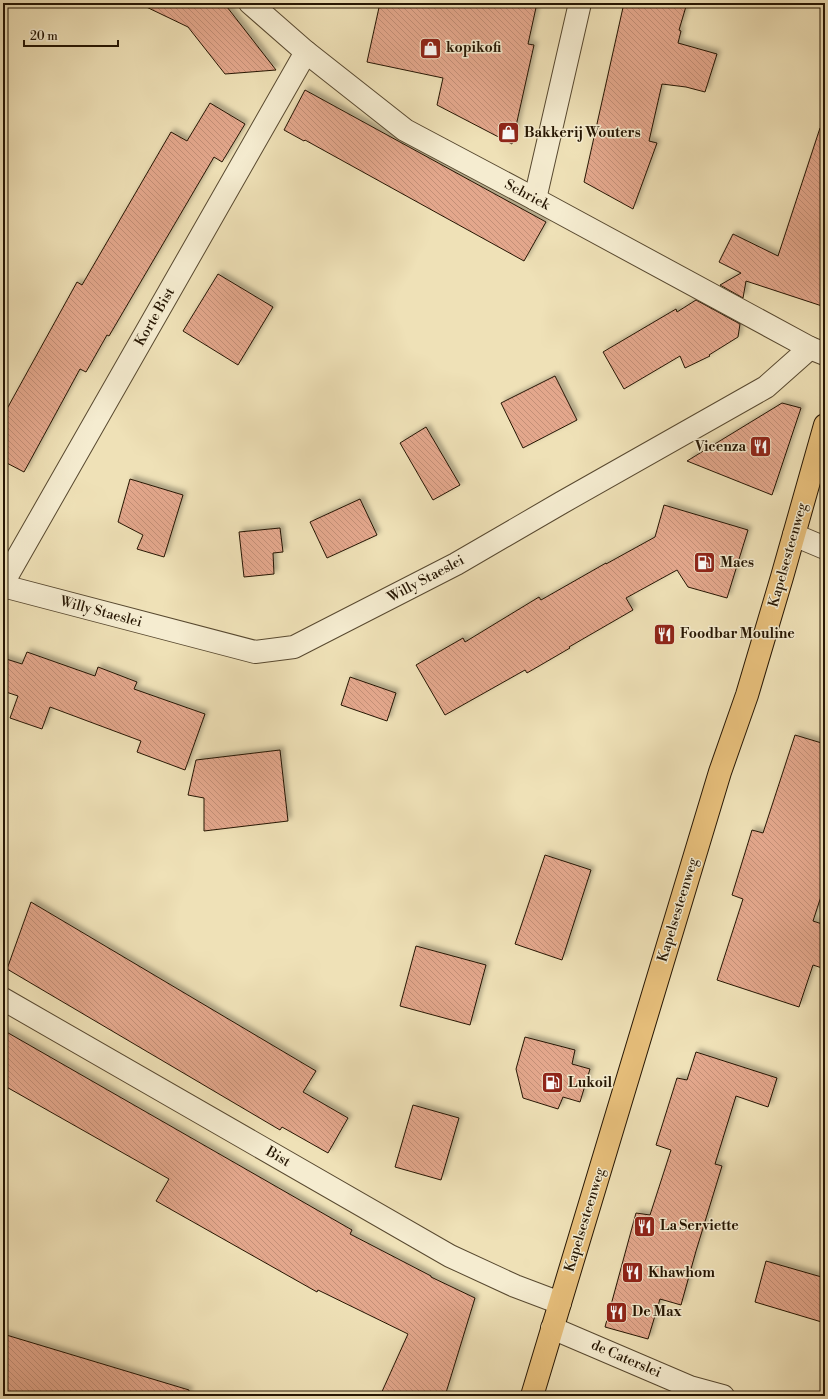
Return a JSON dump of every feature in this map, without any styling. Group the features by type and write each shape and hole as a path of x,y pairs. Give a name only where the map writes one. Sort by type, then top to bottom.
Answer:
{"main road":[{"name":"Kapelsesteenweg","path":"532,1396 717,780 747,695 825,425"}],"street":[{"name":"Schriek","path":"250,3 306,52 405,130 818,351"},
{"path":"535,199 580,3"},
{"name":"Korte Bist","path":"3,583 306,52"},
{"name":"Willy Staeslei","path":"3,586 255,652 294,648 456,564 766,387 818,351"},
{"path":"794,534 825,548"},
{"name":"Bist","path":"3,999 450,1256 515,1286 560,1303"},
{"name":"de Caterslei","path":"552,1328 690,1387 723,1396"}],"building":[{"path":"138,3 222,3 227,7 276,70 225,74 188,27"},
{"path":"380,3 537,3 528,44 534,45 512,144 437,105 443,78 367,62"},
{"path":"624,3 687,3 679,30 681,31 678,43 717,54 705,92 686,87 662,84 649,141 657,143 633,209 584,182"},
{"path":"305,90 546,222 524,261 305,140 304,141 284,130"},
{"path":"210,103 245,124 222,162 214,157 109,336 107,335 86,372 80,369 24,472 3,461 3,416 77,282 82,285 171,132 187,141"},
{"path":"820,128 825,129 825,307 746,281 743,298 720,285 741,273 719,262 733,234 778,256"},
{"path":"218,274 273,307 238,365 183,331"},
{"path":"696,300 740,324 738,337 709,355 710,356 685,368 680,356 624,389 603,352 676,309 677,312"},
{"path":"555,376 577,420 523,448 501,403"},
{"path":"782,403 801,408 772,495 687,461"},
{"path":"426,427 460,485 433,500 400,443"},
{"path":"130,479 183,495 164,557 137,549 143,535 118,522"},
{"path":"360,499 377,535 327,558 310,522"},
{"path":"664,505 748,530 727,598 688,587 677,570 626,598 633,610 527,673 525,670 445,715 416,665 463,638 465,642 539,597 541,600 655,537"},
{"path":"280,528 283,552 273,553 274,574 244,577 239,532"},
{"path":"27,652 95,676 98,667 137,682 134,689 205,714 185,770 137,752 141,741 50,707 42,729 10,718 18,696 3,691 3,658 22,664"},
{"path":"350,677 396,693 387,721 341,705"},
{"path":"795,735 825,744 825,884 813,921 825,925 825,969 813,965 799,1007 717,980 743,899 732,895 752,830 763,833"},
{"path":"280,750 288,821 204,831 204,798 188,795 196,760"},
{"path":"545,855 591,870 562,960 515,944"},
{"path":"31,902 316,1071 303,1092 348,1118 328,1153 282,1127 280,1130 7,969"},
{"path":"416,946 486,965 470,1025 400,1006"},
{"path":"3,1030 352,1230 350,1234 431,1277 475,1298 445,1396 380,1396 408,1334 318,1290 317,1292 156,1201 169,1179 3,1085"},
{"name":"Lukoil","path":"525,1037 575,1050 572,1064 590,1069 580,1102 563,1097 558,1109 523,1098 516,1069"},
{"path":"696,1052 777,1078 768,1107 736,1096 715,1164 722,1166 681,1305 660,1299 648,1339 605,1327 636,1213 650,1215 671,1150 656,1145 677,1078 687,1080"},
{"path":"413,1105 459,1118 441,1180 395,1167"},
{"path":"766,1261 825,1278 825,1323 755,1302"},
{"path":"3,1334 189,1390 188,1396 3,1396"}],"place":[{"name":"kopikofi","path":"430,48"},
{"name":"Bakkerij Wouters","path":"509,133"},
{"name":"Vicenza","path":"761,447"},
{"name":"Maes","path":"705,563"},
{"name":"Foodbar Mouline","path":"664,634"},
{"name":"Lukoil","path":"552,1083"},
{"name":"La Serviette","path":"644,1226"},
{"name":"Khawhom","path":"633,1273"},
{"name":"De Max","path":"616,1312"}]}
